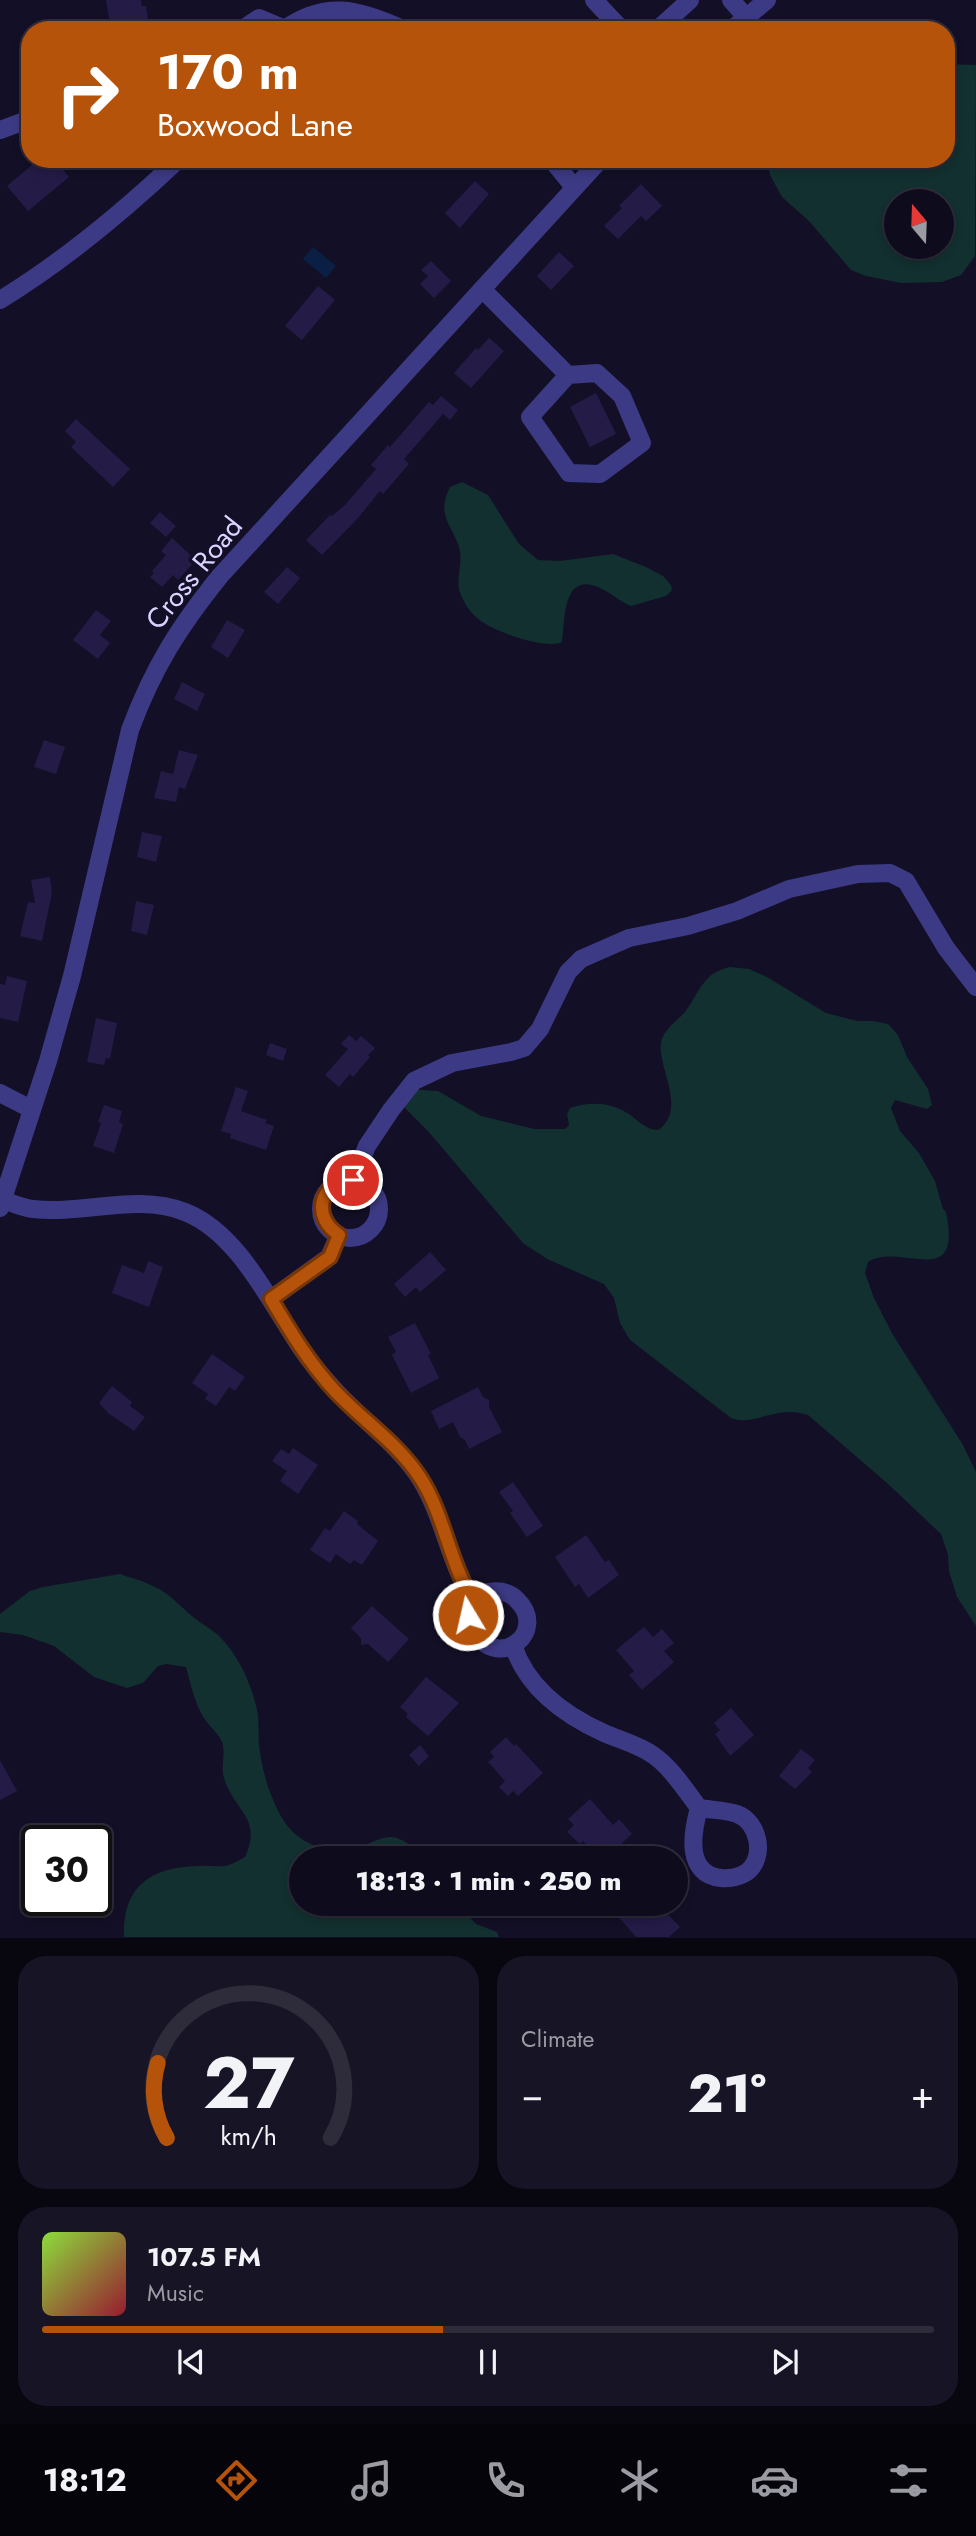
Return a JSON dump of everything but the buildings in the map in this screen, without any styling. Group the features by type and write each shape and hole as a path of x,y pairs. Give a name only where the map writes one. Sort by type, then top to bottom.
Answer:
{"street":[{"path":"594,0 614,21"},
{"path":"667,21 690,0"},
{"path":"731,0 746,17"},
{"path":"741,21 767,0"},
{"path":"293,21 307,9 335,4 349,6 384,21"},
{"path":"0,130 21,122"},
{"path":"0,300 49,267 169,168"},
{"path":"559,168 575,187"},
{"name":"Cross Road","path":"1,1204 72,976 130,730 144,691 162,656 187,617 220,576 593,168"},
{"path":"482,289 568,375 597,373 622,396 642,443 600,474 569,473 530,417 568,375"},
{"path":"353,1180 367,1146 414,1081 452,1063 524,1048 540,1029 568,972 581,958 629,938 688,926 737,911 789,889 858,874 890,873 906,881 946,948 976,987"},
{"path":"0,1093 31,1109"},
{"path":"353,1180 371,1188 379,1205 379,1215 368,1231 349,1237 339,1235 326,1224 322,1206 328,1190 344,1181 353,1180"},
{"path":"1,1204 31,1209 69,1210 154,1203 183,1211 214,1228 240,1257 271,1299 304,1353 335,1391 397,1450 420,1478 431,1499 459,1577 471,1597 468,1615 477,1635 495,1648 513,1645 524,1637 528,1625 527,1617 521,1603 513,1596 487,1591 471,1597"},
{"path":"271,1299 330,1257 339,1235"},
{"path":"513,1645 519,1664 554,1704 602,1732 654,1755 699,1808 738,1814 750,1823 758,1840 757,1858 747,1872 730,1879 713,1877 698,1866 693,1850 694,1826 699,1808"}],"green space":[{"path":"955,64 976,65 975,256 961,275 942,282 901,283 851,270 809,221 782,197 769,168 955,168"},
{"path":"462,482 488,495 519,544 538,560 560,561 613,554 663,576 672,590 666,596 631,606 602,589 580,585 568,599 562,642 554,644 521,639 488,625 472,613 459,590 459,547 446,518 444,505 450,487"},
{"path":"730,967 749,969 767,977 826,1013 857,1021 888,1024 898,1035 907,1057 928,1089 932,1105 927,1109 895,1100 891,1108 900,1131 919,1153 935,1181 946,1212 949,1237 945,1251 937,1258 925,1260 881,1257 868,1262 865,1273 893,1335 963,1445 976,1472 976,1626 957,1597 941,1534 887,1483 808,1415 786,1412 749,1420 731,1418 630,1340 620,1323 614,1298 604,1284 547,1259 523,1243 428,1131 404,1107 407,1089 438,1091 481,1116 534,1129 565,1129 569,1125 567,1114 570,1108 600,1104 622,1110 646,1127 658,1130 667,1121 671,1111 661,1052 663,1037 685,1012 706,980"},
{"path":"120,1574 165,1593 226,1643 244,1672 256,1704 260,1752 275,1804 291,1830 316,1846 289,1846 289,1916 468,1916 476,1924 497,1932 499,1937 124,1937 128,1905 142,1883 166,1870 233,1864 245,1857 250,1844 249,1824 224,1778 221,1740 201,1712 186,1667 166,1664 158,1666 143,1683 127,1688 94,1677 54,1646 23,1635 0,1632 0,1614 30,1591"},
{"path":"389,1837 412,1846 362,1846"}],"water":[{"path":"313,247 336,266 326,278 303,259"}],"route":[{"path":"353,1180 335,1184 324,1198 322,1206 326,1224 339,1235 330,1257 271,1299 304,1353 335,1391 397,1450 420,1478 431,1499 459,1577 471,1597 468,1615"}]}
